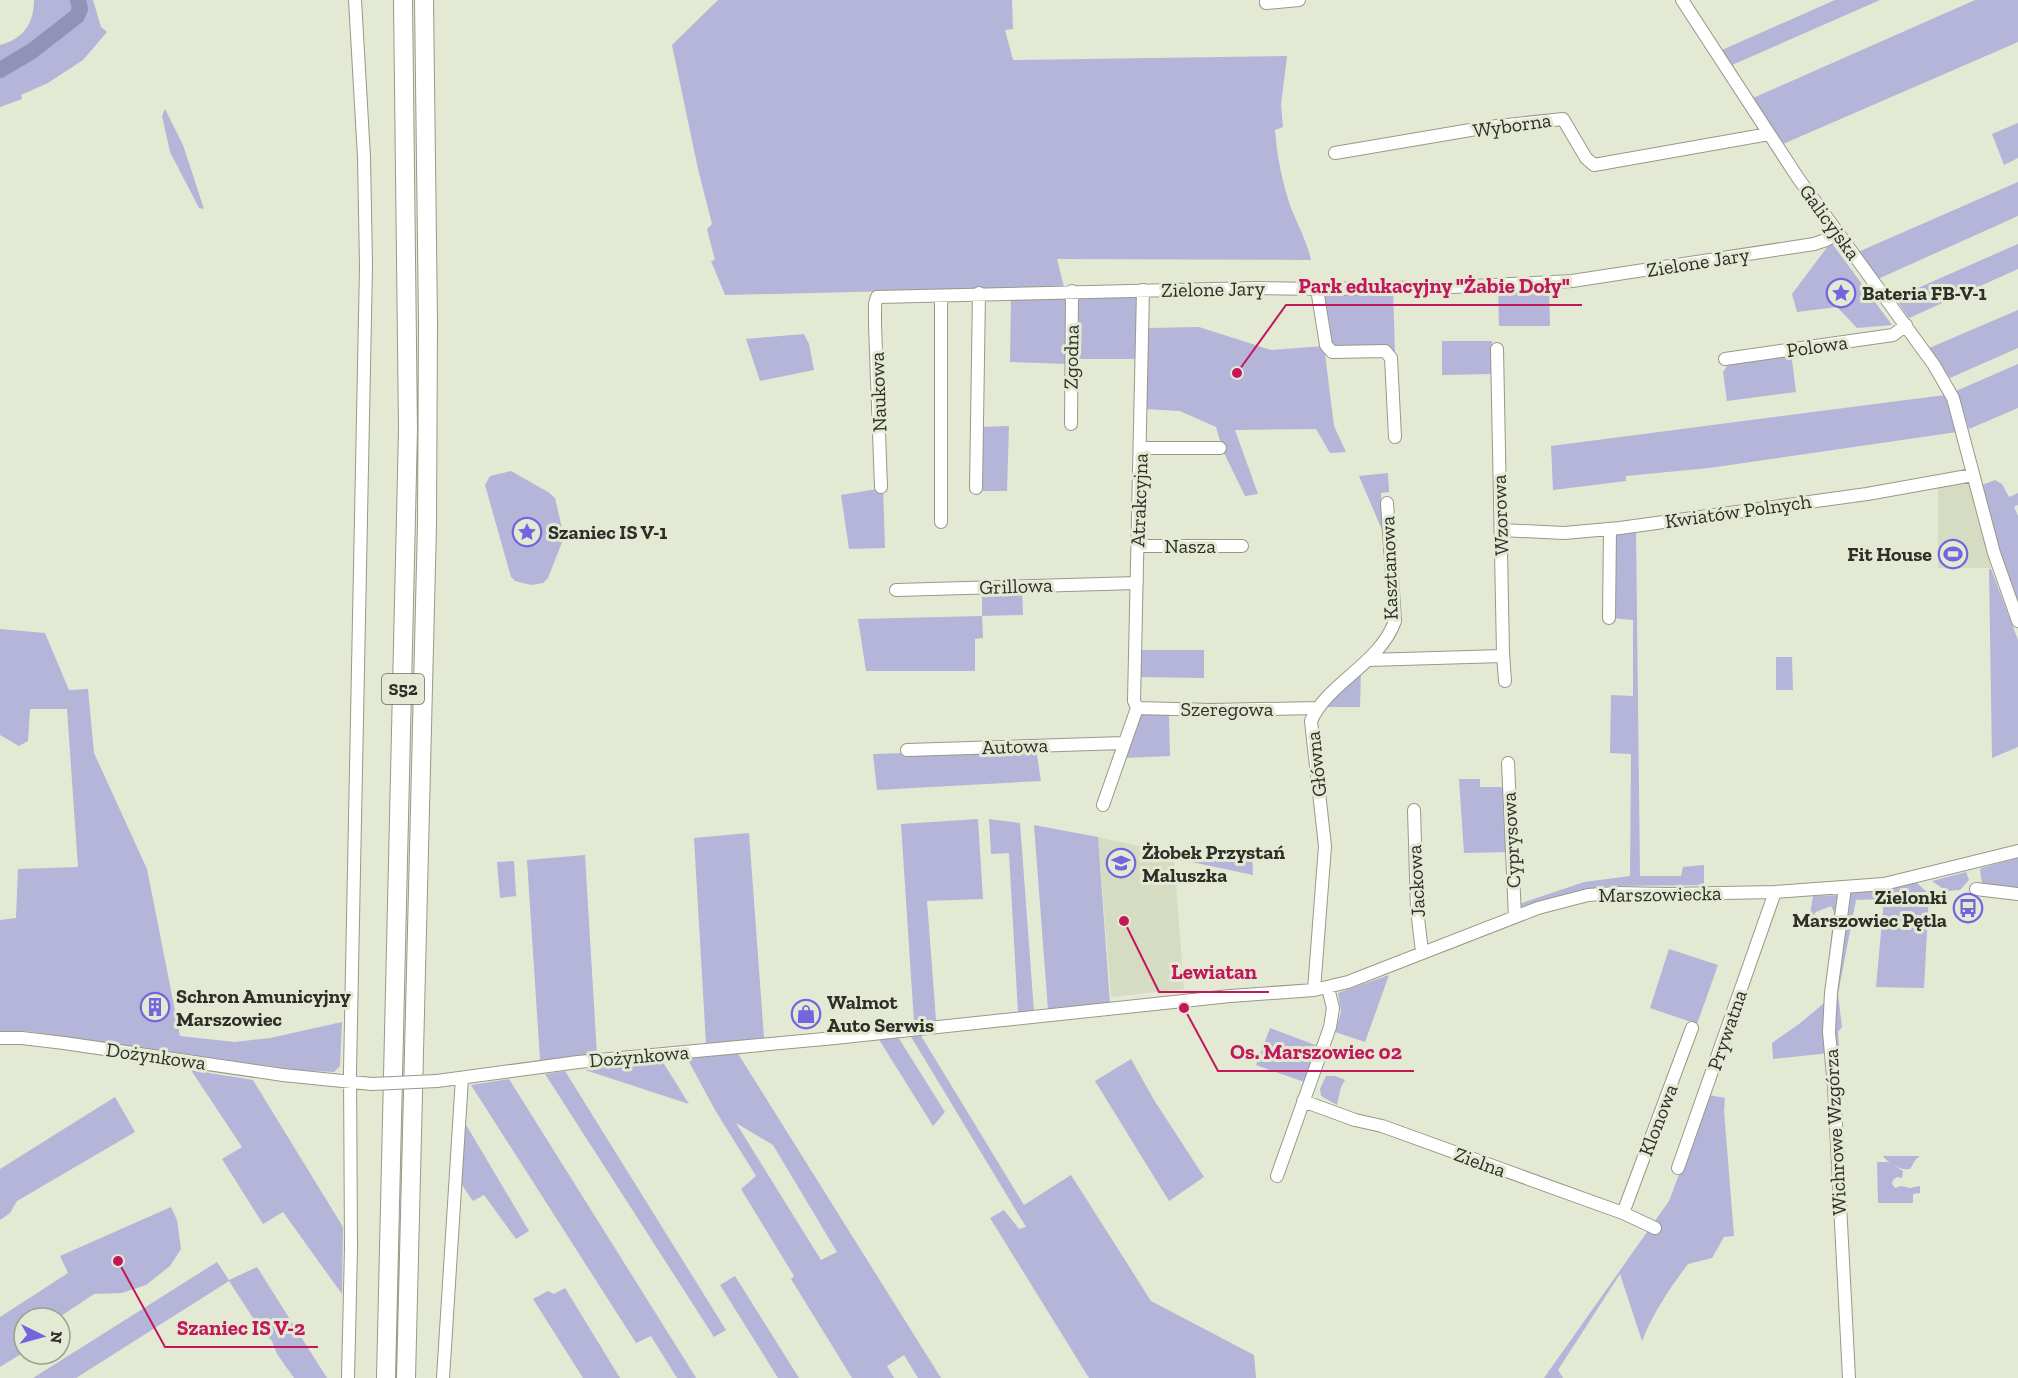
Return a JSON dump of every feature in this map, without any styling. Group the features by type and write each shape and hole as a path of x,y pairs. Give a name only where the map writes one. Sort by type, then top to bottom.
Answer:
{"highway":[{"name":"S52","path":"386,1378 408,430 403,0"},
{"name":"S52","path":"406,1378 427,524 428,323 424,0"}],"street":[{"path":"348,1378 350,1083 366,266 364,158 355,0"},
{"path":"1266,0 1266,3 1299,0"},
{"name":"Galicyjska","path":"1682,0 1769,134 1838,234 1934,365 1953,398 1994,554 2018,621"},
{"name":"Wyborna","path":"1335,153 1488,127 1563,119 1586,158 1594,165 1769,134"},
{"name":"Zielone Jary","path":"877,297 1284,287 1317,289 1452,287 1572,281 1814,244 1838,234"},
{"path":"1317,289 1326,345 1332,352 1385,351 1391,358 1395,437"},
{"name":"Atrakcyjna","path":"1137,708 1134,701 1143,290"},
{"name":"Zgodna","path":"1071,424 1072,291"},
{"path":"976,488 979,293"},
{"path":"941,296 941,522"},
{"name":"Naukowa","path":"877,297 875,325 881,487"},
{"name":"Polowa","path":"1725,359 1893,335 1906,325"},
{"name":"Wzorowa","path":"1497,349 1503,656 1506,681"},
{"path":"1140,448 1220,448"},
{"name":"Kwiatów Polnych","path":"1501,530 1564,533 1610,529 1867,494 1973,475"},
{"name":"Kasztanowa","path":"1368,660 1388,638 1395,621 1387,503"},
{"path":"1609,618 1610,529"},
{"name":"Nasza","path":"1138,546 1242,546"},
{"name":"Grillowa","path":"896,590 1137,583"},
{"path":"1368,660 1503,656"},
{"name":"Główna","path":"1314,990 1325,846 1311,721 1317,708 1368,660"},
{"path":"1102,805 1137,708"},
{"name":"Szeregowa","path":"1137,708 1142,710 1224,710 1317,708"},
{"name":"Autowa","path":"907,750 1124,743"},
{"name":"Cyprysowa","path":"1508,763 1515,917"},
{"name":"Jackowa","path":"1414,810 1417,909 1422,952"},
{"name":"Marszowiecka","path":"1279,993 1328,988 1538,908 1588,895 1774,892 1884,884 2018,851"},
{"name":"Wichrowe Wzgórza","path":"1845,887 1831,993 1829,1032 1834,1087 1849,1378"},
{"path":"1976,889 2018,894"},
{"name":"Prywatna","path":"1678,1168 1774,892"},
{"path":"1277,1176 1330,1027 1333,1008 1328,988"},
{"name":"Dożynkowa","path":"0,1038 54,1041 350,1083 436,1081 588,1061 835,1038 1230,996 1279,993"},
{"name":"Klonowa","path":"1623,1213 1692,1028"},
{"path":"443,1378 462,1078"},
{"name":"Zielna","path":"1303,1101 1355,1120 1382,1126 1623,1213 1655,1228"}],"shaded area":[{"path":"34,0 93,0 101,27 107,32 83,60 48,83 21,95 22,99 0,107 0,45 15,39 26,29 32,16"},
{"path":"718,0 1012,0 1013,29 1005,30 1013,60 1287,56 1281,105 1283,127 1275,130 1276,140 1280,169 1288,198 1311,260 1057,259 1064,287 725,295 711,261 715,260 707,229 712,224 672,45"},
{"path":"1835,0 1880,0 1732,65 1722,50"},
{"path":"1975,0 2018,0 2018,42 1783,144 1753,98"},
{"path":"165,109 183,145 204,209 199,208 170,152 162,116"},
{"path":"2018,123 2018,158 2004,165 1992,134"},
{"path":"2018,182 2018,216 1878,279 1858,252"},
{"path":"1831,242 1892,325 1857,328 1837,307 1797,312 1792,294"},
{"path":"2018,244 2018,269 1909,318 1895,298"},
{"path":"1549,284 1550,326 1499,326 1498,287"},
{"path":"1393,289 1395,354 1335,348 1328,343 1321,293"},
{"path":"1078,294 1140,294 1139,359 1076,359"},
{"path":"1011,297 1065,298 1068,305 1069,364 1010,362"},
{"path":"2018,310 2018,348 1950,378 1929,348"},
{"path":"1199,327 1271,350 1324,346 1334,426 1346,452 1330,453 1316,429 1235,430 1258,494 1245,496 1223,451 1216,427 1180,411 1145,409 1148,328"},
{"path":"804,334 809,344 814,370 760,381 746,339"},
{"path":"1442,341 1492,341 1492,374 1442,375"},
{"path":"1791,352 1796,392 1727,401 1723,372 1731,360"},
{"path":"2018,364 2018,408 1969,429 1956,391"},
{"path":"1945,395 1957,432 1709,468 1626,476 1626,481 1553,490 1551,446"},
{"path":"1009,426 1007,491 983,491 980,479 980,427"},
{"path":"511,471 555,498 563,533 562,542 548,578 543,583 531,585 515,581 511,577 485,485 490,476"},
{"path":"1388,473 1389,492 1381,493 1382,530 1359,476"},
{"path":"1970,479 1991,568 1938,568 1938,483"},
{"path":"1995,480 2002,484 2009,497 2018,493 2018,505 2014,507 2018,516 2018,603 2001,557 1982,485"},
{"path":"883,488 885,548 849,549 841,495"},
{"path":"1636,529 1640,876 1681,876 1683,867 1704,865 1704,885 1611,886 1585,889 1522,909 1519,904 1584,882 1630,876 1631,754 1610,753 1611,695 1633,696 1633,620 1612,618 1614,531"},
{"path":"1989,569 1991,569 2018,640 2018,747 1992,758"},
{"path":"1022,588 1023,615 982,616 982,589"},
{"path":"982,616 983,638 975,639 975,671 866,671 858,619"},
{"path":"0,629 45,633 69,690 88,689 94,753 147,869 180,1036 235,1042 270,1038 342,1022 340,1066 334,1072 296,1070 25,1031 0,1031 0,920 16,918 18,869 78,867 67,709 30,709 28,741 19,746 0,735"},
{"path":"1138,650 1204,650 1204,678 1138,677"},
{"path":"1776,657 1792,657 1793,690 1776,690"},
{"path":"1361,671 1360,707 1322,707"},
{"path":"1139,713 1169,714 1170,756 1123,758"},
{"path":"1036,749 1041,781 877,790 873,754"},
{"path":"1459,779 1480,779 1480,787 1505,787 1509,852 1464,853"},
{"path":"978,819 983,899 927,901 936,1020 914,1022 901,824"},
{"path":"989,819 1020,823 1034,1012 1018,1013 1009,853 991,854"},
{"path":"1034,825 1098,837 1110,1004 1048,1010"},
{"path":"749,833 764,1038 706,1044 694,838"},
{"path":"1098,837 1139,846 1174,858 1184,989 1111,997"},
{"path":"1252,851 1253,875 1187,861 1200,856"},
{"path":"585,855 597,1055 540,1060 527,860"},
{"path":"2018,858 2018,890 1989,888 1982,883 1981,868"},
{"path":"514,861 516,896 500,898 497,862"},
{"path":"1966,872 1969,880 1960,890 1946,891 1932,881"},
{"path":"1917,883 1929,894 1924,988 1876,987 1884,899 1856,900 1838,994 1842,1027 1838,1032 1840,1062 1836,1062 1833,1016 1851,893"},
{"path":"1842,895 1829,1053 1773,1059 1772,1043 1829,999 1826,984 1834,912 1831,906 1816,912 1809,920 1813,896"},
{"path":"1669,949 1718,965 1697,1024 1650,1008"},
{"path":"1389,975 1365,1042 1335,1032 1341,1012 1338,993"},
{"path":"1270,1028 1318,1046 1307,1083 1256,1065"},
{"path":"920,1034 1024,1205 1071,1175 1151,1301 1254,1355 1256,1378 1089,1378 990,1218 1004,1210 1019,1229 1026,1227 910,1035"},
{"path":"898,1037 945,1112 933,1126 878,1038"},
{"path":"737,1052 941,1378 918,1378 904,1355 887,1366 894,1378 852,1378 791,1279 794,1276 741,1189 756,1176 715,1110 687,1058","holes":["736,1123 773,1145 837,1252 821,1260"]},
{"path":"661,1059 689,1104 585,1070"},
{"path":"1131,1059 1154,1100 1204,1177 1169,1201 1095,1081"},
{"path":"191,1070 253,1080 343,1227 342,1294 283,1212 263,1224 222,1159 242,1147"},
{"path":"565,1071 726,1330 714,1337 545,1074"},
{"path":"1326,1076 1335,1076 1345,1080 1337,1105 1321,1096 1320,1089"},
{"path":"509,1079 696,1378 677,1378 651,1336 636,1343 471,1085"},
{"path":"1709,1095 1725,1098 1724,1111 1734,1236 1724,1237 1712,1258 1688,1264 1662,1301 1642,1341 1620,1274 1558,1370 1563,1378 1544,1378 1669,1201"},
{"path":"115,1097 135,1132 17,1201 10,1213 0,1220 0,1169"},
{"path":"465,1123 529,1231 516,1239 484,1195 473,1201 460,1182"},
{"path":"1883,1156 1920,1156 1910,1169 1902,1169 1894,1166"},
{"path":"1877,1162 1888,1162 1903,1171 1902,1178 1897,1177 1893,1180 1892,1184 1895,1188 1920,1186 1920,1193 1913,1194 1913,1203 1878,1203"},
{"path":"171,1207 177,1220 181,1249 170,1266 146,1285 122,1293 94,1294 72,1309 72,1306 17,1306 68,1273 60,1256"},
{"path":"217,1262 229,1280 257,1267 327,1378 294,1378 277,1354 272,1341 255,1321 229,1281 76,1378 33,1378 52,1366 72,1366 72,1353"},
{"path":"735,1276 799,1378 778,1378 720,1285"},
{"path":"565,1288 620,1378 583,1378 533,1299 548,1291 554,1294"},
{"path":"12,1309 12,1360 0,1367 0,1317"}],"waterway":[{"path":"0,70 32,51 77,16 80,9 78,0"}],"place":[{"name":"Bateria FB-V-1","path":"1841,293"},
{"name":"Park edukacyjny \"Żabie Doły\"","path":"1237,373"},
{"name":"Szaniec IS V-1","path":"527,532"},
{"name":"Fit House","path":"1953,554"},
{"name":"Żłobek Przystań Maluszka","path":"1121,863"},
{"name":"Zielonki Marszowiec Pętla","path":"1968,908"},
{"name":"Lewiatan","path":"1124,921"},
{"name":"Schron Amunicyjny Marszowiec","path":"155,1007"},
{"name":"Os. Marszowiec 02","path":"1184,1008"},
{"name":"Walmot Auto Serwis","path":"806,1014"},
{"name":"Szaniec IS V-2","path":"118,1261"}]}
